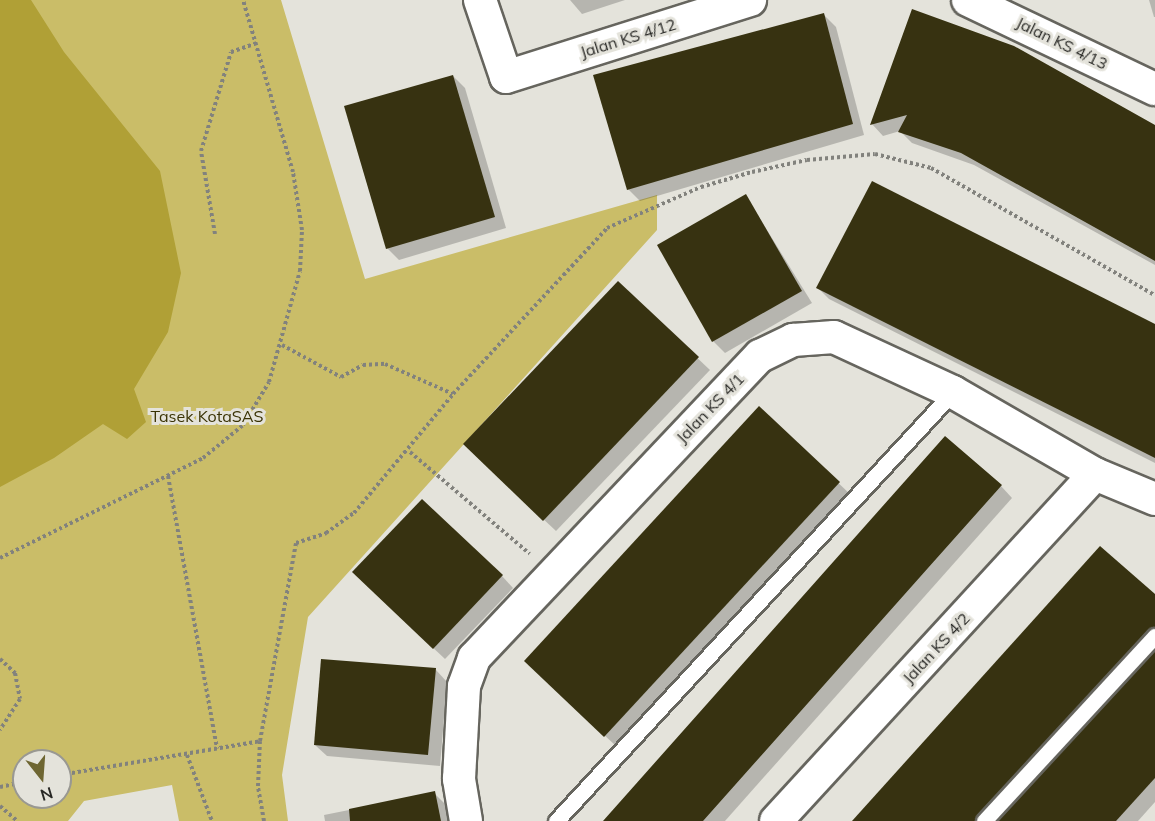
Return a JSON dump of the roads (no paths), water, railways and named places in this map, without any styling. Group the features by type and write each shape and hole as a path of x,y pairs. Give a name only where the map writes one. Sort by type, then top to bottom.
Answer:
{"street":[{"name":"Jalan KS 4/12","path":"480,0 506,77 750,0"},
{"name":"Jalan KS 4/13","path":"968,0 1155,89"},
{"name":"Jalan KS 4/1","path":"466,821 459,779 464,686 474,658 552,572 760,357 793,340 834,338 952,392 1095,474 1155,499"},
{"name":"Jalan KS 4/2","path":"790,816 1095,474"}],"lane":[{"path":"556,821 952,392"},
{"path":"984,821 1155,636"}],"park label":[{"name":"Tasek KotaSAS","path":"207,416"}]}
